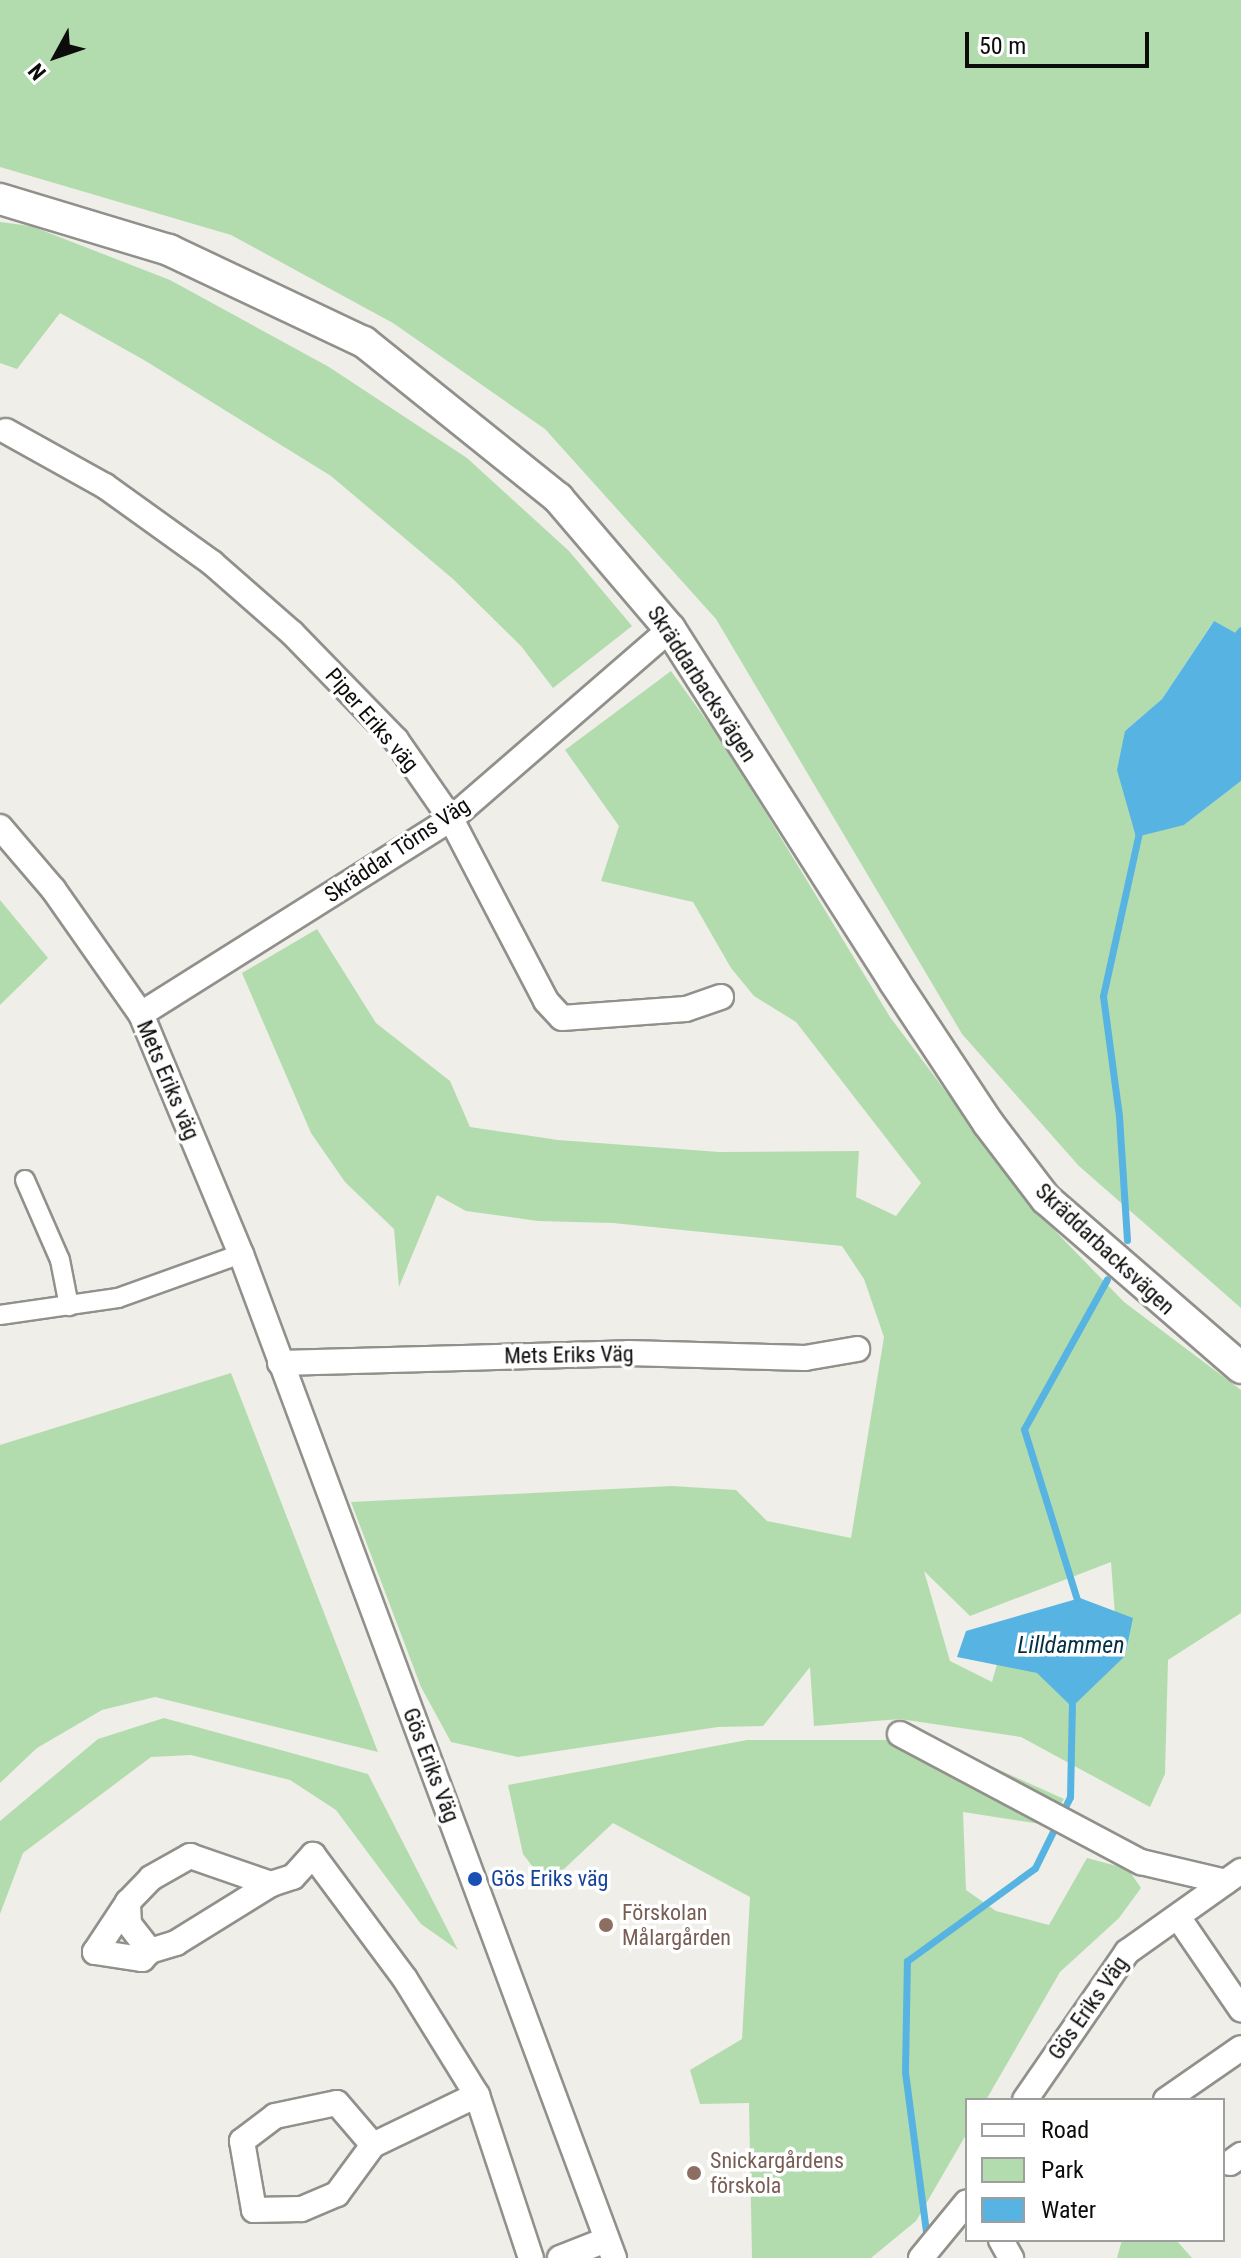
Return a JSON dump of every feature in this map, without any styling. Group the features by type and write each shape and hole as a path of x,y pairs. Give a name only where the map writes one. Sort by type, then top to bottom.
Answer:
{"street":[{"name":"Skräddarbacksvägen","path":"0,199 169,250 364,342 558,498 670,629 988,1123 1046,1199 1241,1368"},
{"name":"Piper Eriks väg","path":"6,431 105,486 212,563 281,623 396,740 451,819 546,1001 562,1018 686,1009 721,997"},
{"name":"Skräddar Törns Väg","path":"141,1014 451,819 670,629"},
{"name":"Mets Eriks väg","path":"0,827 53,889 141,1014 241,1254 280,1363"},
{"path":"25,1180 60,1260 69,1306"},
{"path":"0,1315 118,1298 241,1254"},
{"name":"Mets Eriks Väg","path":"280,1363 628,1353 805,1358 857,1349"},
{"name":"Gös Eriks Väg","path":"280,1363 610,2249"},
{"path":"900,1734 1047,1816 1071,1825 1141,1862 1234,1877"},
{"path":"271,1884 190,1856 151,1878 128,1902 95,1952 142,1959 150,1951 176,1943 271,1884 293,1877 313,1855 405,1979 477,2095 531,2258"},
{"name":"Gös Eriks Väg","path":"1026,2098 1127,1952 1234,1877"},
{"path":"128,1902 129,1924 150,1951"},
{"path":"1178,1917 1241,2009"},
{"path":"1169,2098 1241,2048"},
{"path":"373,2145 337,2103 275,2116 242,2141 254,2210 301,2209 337,2194 373,2145 477,2095"},
{"path":"921,2258 965,2204"},
{"path":"560,2258 610,2249"}],"green space":[{"path":"0,0 1241,0 1241,636 1213,622 1162,699 1125,731 1184,825 1241,781 1241,1308 1079,1166 962,1034 716,619 545,429 393,323 231,235 0,167"},
{"path":"0,222 31,226 170,280 329,367 467,458 569,551 632,626 553,688 521,646 453,579 331,476 144,360 60,313 17,369 0,363"},
{"path":"671,671 725,746 890,1017 1034,1209 1124,1302 1241,1390 1241,1613 1168,1660 1165,1774 1150,1807 1021,1737 900,1719 814,1726 810,1667 763,1726 718,1727 518,1757 451,1742 421,1687 351,1502 672,1486 736,1490 767,1521 851,1538 884,1337 864,1279 842,1246 613,1223 538,1221 466,1211 437,1195 399,1287 394,1229 345,1182 311,1133 242,973 317,929 376,1023 450,1081 470,1127 558,1140 719,1152 859,1151 856,1197 896,1216 921,1183 796,1022 754,996 731,968 693,902 601,881 619,826 565,750","holes":["1111,1562 1117,1642 999,1657 992,1682 950,1661 924,1571 970,1616"]},
{"path":"0,900 48,958 0,1005"},
{"path":"231,1373 378,1752 155,1697 102,1710 37,1748 0,1783 0,1445"},
{"path":"164,1718 368,1774 458,1950 421,1924 336,1810 290,1780 191,1755 151,1757 23,1853 0,1914 0,1821 98,1739"},
{"path":"747,1740 933,1740 1064,1799 1047,1825 963,1812 966,1890 996,1911 1049,1925 1087,1858 1128,1869 1141,1888 1119,1918 1060,1972 987,2098 965,2098 965,2136 916,2221 871,2258 752,2258 749,2103 700,2104 690,2070 742,2039 750,1897 613,1823 564,1869 539,1875 523,1854 508,1785"},
{"path":"1121,2242 1178,2242 1192,2258 1117,2258"}],"water":[{"path":"1214,621 1241,636 1241,781 1184,825 1136,837 1117,770 1125,731 1162,699"},
{"name":"Lilldammen","path":"1080,1598 1133,1618 1125,1656 1072,1707 1037,1673 957,1657 966,1631"}],"waterway":[{"path":"1232,641 1241,630"},
{"path":"1127,1240 1119,1116 1103,996 1139,832"},
{"path":"1079,1606 1024,1429 1107,1279"},
{"path":"927,2239 905,2071 907,1961 1035,1868 1070,1797 1072,1698"}],"place":[{"name":"Gös Eriks väg","path":"475,1879"},
{"name":"Förskolan Målargården","path":"606,1925"},
{"name":"Snickargårdens förskola","path":"694,2173"}]}
